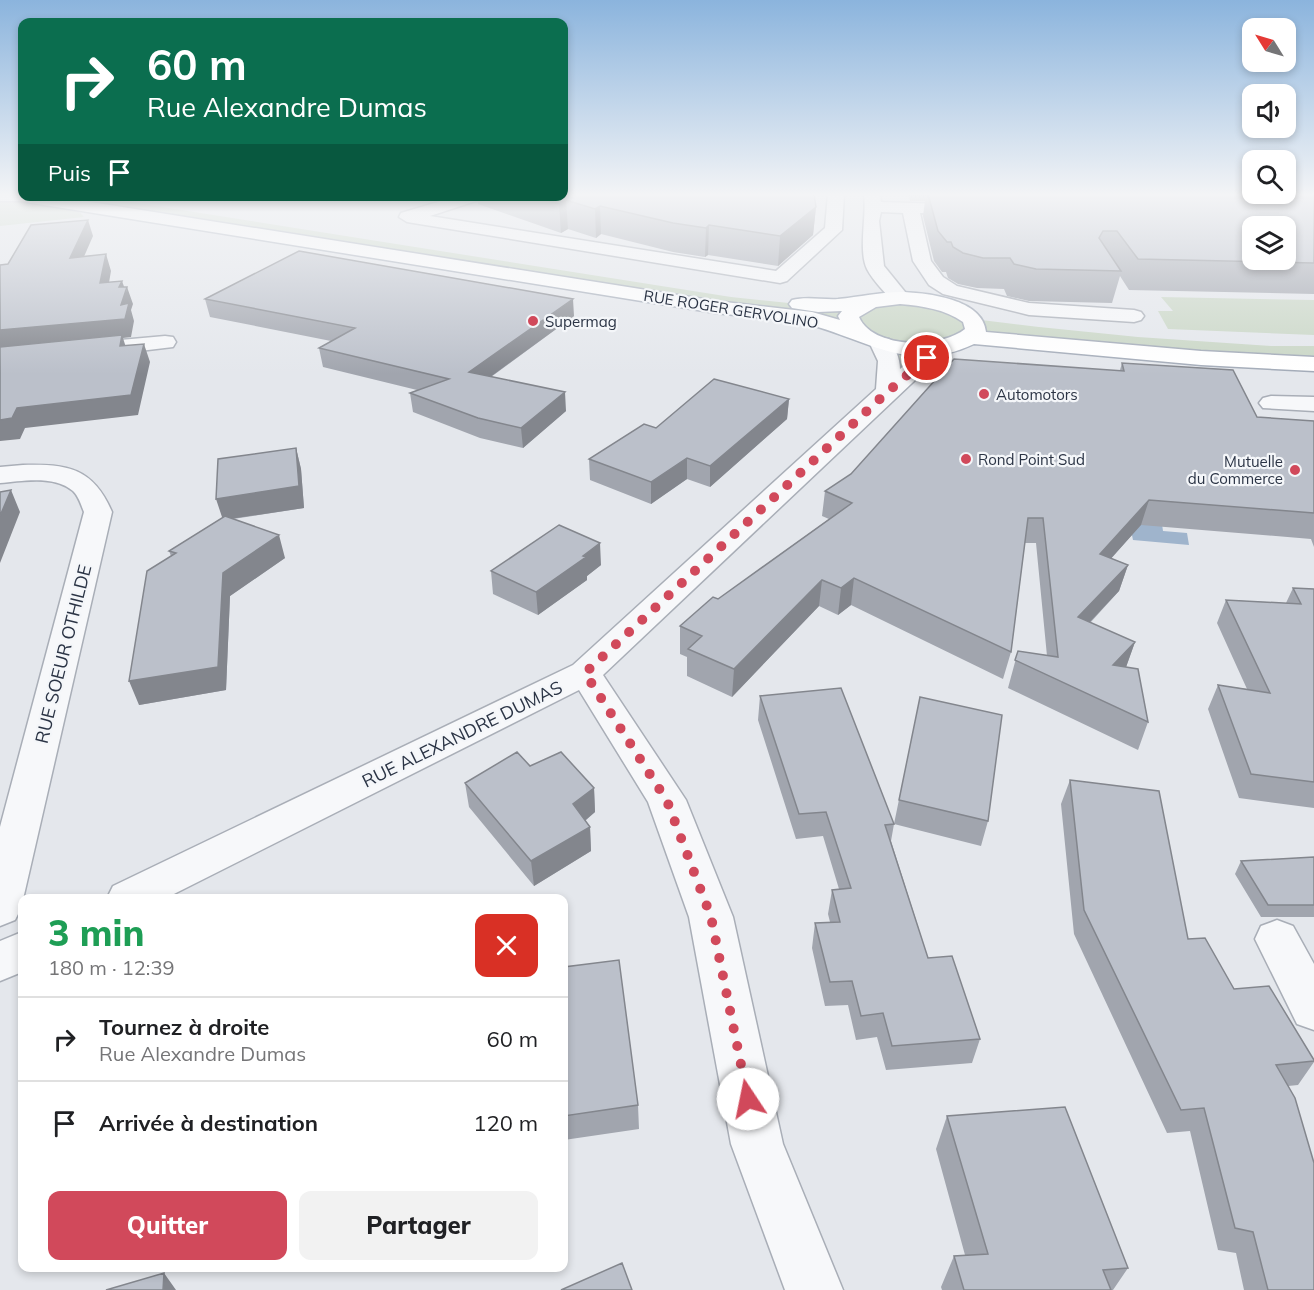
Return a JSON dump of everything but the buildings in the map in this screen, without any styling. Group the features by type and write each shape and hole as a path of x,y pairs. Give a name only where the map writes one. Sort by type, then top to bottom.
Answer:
{"main road":[{"name":"RUE ROGER GERVOLINO","path":"384,254 716,307 812,318 857,333 881,344 899,347 937,349 964,342 973,328 951,306 918,299 900,298 818,306 731,297 463,254"},
{"path":"857,333 849,324 848,316 854,309 866,303"},
{"path":"973,328 1271,346 1314,346"},
{"path":"973,328 1201,358 1314,364"}],"street":[{"path":"639,254 780,277 806,254"},
{"path":"874,254 875,267 900,298"},
{"path":"920,254 922,261 936,281 950,290 1029,309 1134,316"},
{"path":"886,281 922,261"},
{"path":"1121,296 1134,316 1138,337"},
{"path":"82,350 165,342"},
{"path":"881,344 889,361 888,391"},
{"name":"RUE ALEXANDRE DUMAS","path":"136,894 585,673 888,391 937,349"},
{"path":"1271,403 1314,404"},
{"name":"RUE SOEUR OTHILDE","path":"0,475 45,472 69,477 90,492 98,512 0,908"},
{"path":"585,673 667,801 711,917 757,1144 814,1290"},
{"path":"1277,939 1314,1009"},
{"path":"0,962 18,953"}],"green space":[{"path":"392,254 461,254 731,297 818,306 900,298 973,319 1039,327 1138,337 1271,346 1314,346 1314,364 972,337 952,346 888,391 881,344 812,318"},
{"path":"1161,297 1314,300 1314,335 1168,329 1158,311 1173,311"}],"water":[{"path":"1129,521 1162,524 1163,531 1187,533 1189,545 1133,540"}],"place":[{"name":"Supermag","path":"533,321"},
{"name":"Automotors","path":"984,394"},
{"name":"Rond Point Sud","path":"966,459"},
{"name":"Mutuelle du Commerce","path":"1295,470"}],"route":[{"path":"748,1099 711,917 667,801 585,673 884,395 927,358"}]}
